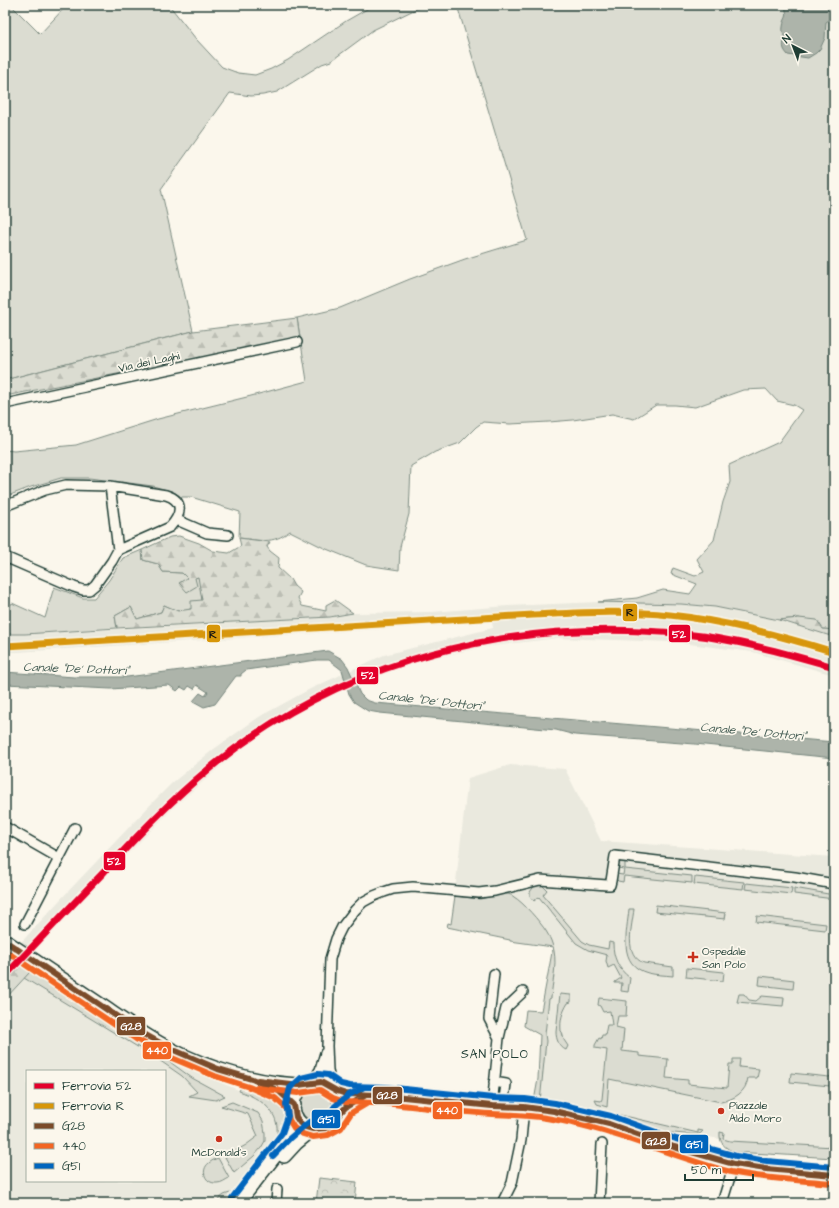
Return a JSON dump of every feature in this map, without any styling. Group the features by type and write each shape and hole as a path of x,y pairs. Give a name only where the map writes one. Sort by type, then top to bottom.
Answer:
{"main road":[{"path":"5,941 140,1032 169,1048 218,1069 252,1079 279,1091 295,1111 300,1122 306,1127 313,1129 330,1126 335,1122 341,1112 353,1102 366,1095"},
{"path":"252,1079 292,1085 318,1082 334,1089 366,1095 384,1095 498,1107 524,1107 554,1111 589,1118 696,1154 734,1164 766,1169 834,1175"},
{"path":"238,1203 289,1137 295,1111 297,1093 308,1084"},
{"path":"334,1089 340,1098 341,1112"},
{"path":"248,1203 289,1149 313,1129"}],"street":[{"name":"Via dei Laghi","path":"5,404 297,342"},
{"path":"5,506 46,490 66,485 110,486 174,497 178,502 180,509 177,520 170,527 118,550"},
{"path":"5,557 60,581 83,590 89,590 112,561 118,550 110,486"},
{"path":"177,520 207,533 228,535"},
{"path":"5,827 59,858"},
{"path":"25,924 75,828"},
{"path":"334,1089 328,1071 327,1046 330,959 336,939 342,927 355,910 374,896 393,889 413,887 479,894 540,880 610,885 615,856 795,877 834,884"},
{"path":"494,974 489,1018 499,1038"},
{"path":"498,1107 506,1084 494,1082 499,1038 506,1008 523,992"},
{"path":"308,1084 320,1070 327,1046"},
{"path":"502,1203 512,1183 521,1140 524,1107"},
{"path":"599,1203 602,1144"},
{"path":"722,1203 734,1164"},
{"path":"276,1203 277,1189"}],"shaded area":[{"path":"784,5 834,5 834,19 826,22 825,38 820,49 808,58 788,55 784,50 783,28 787,15"},
{"path":"598,602 681,604 715,607 779,620 834,637 834,675 753,652 673,642 558,638 483,647 421,661 360,683 318,702 259,736 216,770 176,805 5,983 5,960 154,801 172,783 214,749 259,717 310,689 384,655 493,628 492,622 17,652 5,652 5,634 330,617 353,613 432,612 508,606"},
{"path":"328,651 342,659 348,667 360,694 366,700 375,703 834,742 834,758 695,744 575,735 556,730 368,711 354,702 349,694 342,670 329,660 317,660 246,670 241,674 241,676 236,676 215,704 204,707 193,701 200,693 205,696 208,692 197,685 194,689 189,686 186,690 181,687 177,691 169,685 111,689 5,684 5,672 74,677 127,677"},
{"name":"Ospedale San Polo","path":"510,765 565,769 601,841 834,857 834,1158 735,1152 727,1149 720,1139 697,1135 662,1132 587,1109 534,1101 538,1079 540,1035 524,1026 526,1010 541,1011 553,947 510,941 447,927 448,923 451,924 468,778"},
{"path":"24,978 159,1060 182,1076 197,1092 189,1096 225,1096 192,1078 148,1046 190,1065 205,1076 248,1094 264,1103 277,1123 277,1138 272,1152 249,1179 235,1192 225,1194 216,1203 5,1203 5,999"}],"green space":[{"path":"5,5 11,5 40,34 67,5 169,5 196,39 222,67 238,73 255,75 288,60 346,21 374,5 424,5 373,30 331,61 322,64 277,92 251,96 230,93 161,189 193,331 5,380"},
{"path":"457,5 834,5 834,630 823,629 799,618 779,620 715,607 681,604 598,602 637,598 663,590 690,594 697,584 671,574 673,568 695,576 704,572 697,559 714,540 723,502 730,482 729,465 779,442 802,410 794,405 777,401 766,389 743,390 695,407 656,405 634,419 612,414 549,422 510,424 483,422 460,443 435,452 411,466 409,514 400,547 399,570 366,565 324,548 290,531 271,540 239,538 240,512 191,497 181,497 174,492 153,486 89,478 61,478 5,497 5,450 14,451 76,445 158,419 307,381 297,318 340,308 410,279 465,259 527,240"},
{"path":"297,318 300,338 5,396 5,380 193,331"},
{"path":"179,536 199,543 213,551 229,553 241,546 239,538 270,542 267,547 279,558 278,568 301,592 298,598 302,606 326,611 326,605 335,600 353,613 330,617 117,628 115,616 131,607 137,619 161,612 164,605 178,611 191,609 191,601 202,600 198,577 195,578 197,586 187,592 179,583 187,578 182,573 163,572 158,564 143,560 142,550 170,537"},
{"path":"142,550 143,560 158,564 163,572 182,573 187,577 199,577 202,600 192,608 184,611 176,610 164,605 161,612 137,619 131,607 115,616 117,628 5,634 5,614 12,603 45,618 54,587 83,598 94,598 109,580 123,558"},
{"path":"799,618 817,620 823,629 834,630 834,637 779,620"},
{"path":"620,862 625,862 625,869 692,876 692,883 624,876 623,882 618,881 616,879 616,874 623,875 624,869 617,868"},
{"path":"695,877 744,882 743,889 694,884"},
{"path":"746,883 792,888 791,894 745,889"},
{"path":"535,885 542,885 547,890 543,895 582,941 589,945 608,949 609,942 613,943 614,953 619,967 630,978 628,992 621,991 622,983 615,983 621,978 614,965 608,968 606,961 607,955 588,950 576,943 539,897 534,901 530,896 530,892"},
{"path":"794,888 834,895 834,899 794,894"},
{"path":"509,894 513,896 531,912 547,933 553,946 554,951 555,969 551,998 549,999 545,1034 546,1041 540,1102 534,1101 538,1079 540,1035 524,1026 526,1010 541,1011 553,947 510,941 447,927 448,923 451,924 455,896 480,899"},
{"path":"656,905 726,913 725,919 655,912"},
{"path":"629,909 634,909 630,940 633,954 637,959 644,963 673,967 673,976 648,973 638,969 632,963 626,947"},
{"path":"757,916 826,924 825,930 756,922"},
{"path":"22,965 30,972 5,999 5,983"},
{"path":"687,968 724,972 723,981 686,977"},
{"path":"30,972 148,1046 192,1078 225,1096 216,1100 189,1096 197,1092 182,1076 159,1060 24,978"},
{"path":"760,976 794,980 793,989 759,985"},
{"path":"560,994 571,995 571,1002 568,1003 564,1010 561,1023 561,1031 568,1046 566,1050 560,1045 556,1035"},
{"path":"739,994 744,994 749,1000 756,1001 762,996 784,998 783,1006 737,1002"},
{"path":"599,998 627,1001 626,1016 618,1016 616,1027 624,1029 622,1051 639,1053 639,1056 668,1059 666,1078 688,1080 688,1084 727,1088 729,1064 733,1064 733,1059 740,1059 739,1067 759,1069 757,1078 748,1078 745,1087 739,1094 731,1099 721,1102 609,1079 607,1107 597,1104 595,1100 601,1101 602,1099 607,1050 595,1048 595,1045 599,1038 601,1039 602,1035 605,1035 607,1025 612,1025 610,1011 603,1012 598,1005"},
{"path":"791,1073 831,1076 830,1086 790,1082"},
{"path":"243,1083 272,1092 280,1097 288,1107 290,1120 289,1128 286,1136 274,1155 236,1200 233,1203 216,1203 224,1195 235,1192 254,1175 266,1159 277,1136 277,1125 273,1115 266,1106 239,1091"},
{"path":"313,1089 319,1089 329,1096 332,1105 331,1111 325,1118 319,1121 313,1121 303,1114 300,1108 300,1102 307,1092"},
{"path":"232,1102 258,1113 263,1121 265,1133 265,1141 261,1148 234,1173 225,1157 258,1136 248,1114 221,1106"},
{"path":"612,1113 698,1133 698,1130 703,1131 697,1135 662,1132 612,1117"},
{"path":"720,1132 724,1133 723,1139 730,1141 834,1147 834,1158 735,1152 723,1145"},
{"path":"218,1158 229,1178 213,1183 207,1179 204,1173 206,1166"},
{"path":"319,1178 357,1182 355,1203 316,1203"}],"rail line":[{"name":"R","path":"5,646 533,615 619,612 653,613 712,621 774,635 834,652"},
{"name":"52","path":"5,976 155,818 210,768 262,730 317,698 374,673 433,653 494,640 557,632 621,630 685,634 722,639 779,652 834,667"}],"transit line":[{"name":"G28","path":"5,941 140,1032 169,1048 218,1069 252,1079 279,1091 294,1105 296,1117 300,1123 313,1129 330,1126 335,1122 346,1107 366,1095 384,1095 492,1106 524,1107 554,1111 609,1124 674,1147 734,1164 766,1169 834,1175"},
{"name":"440","path":"5,951 136,1039 165,1055 215,1076 249,1087 275,1098 287,1109 289,1120 294,1128 303,1134 313,1137 328,1135 341,1128 351,1113 368,1103 384,1103 465,1112 530,1116 552,1119 598,1129 686,1159 731,1172 769,1178 833,1183"},
{"name":"G51","path":"232,1198 282,1133 288,1116 286,1104 290,1088 301,1078 318,1074 328,1075 341,1084 350,1086 385,1087 555,1103 611,1116 676,1139 736,1156 767,1161 834,1167"},
{"name":"G28","path":"258,1080 298,1085 321,1082 346,1094 380,1095"},
{"name":"G51","path":"273,1156 290,1138 309,1122 326,1119 335,1106 349,1095 364,1087 380,1087"},
{"name":"440","path":"257,1088 298,1093 320,1090 333,1098 345,1102 380,1103"}],"place":[{"name":"Ospedale San Polo","path":"693,957"},
{"name":"Piazzale Aldo Moro","path":"721,1111"},
{"name":"McDonald's","path":"219,1139"}],"district":[{"name":"SAN POLO","path":"495,1054"}],"water label":[{"name":"Canale \"De' Dottori\"","path":"76,669"},
{"name":"Canale \"De' Dottori\"","path":"431,701"},
{"name":"Canale \"De' Dottori\"","path":"753,732"}]}
